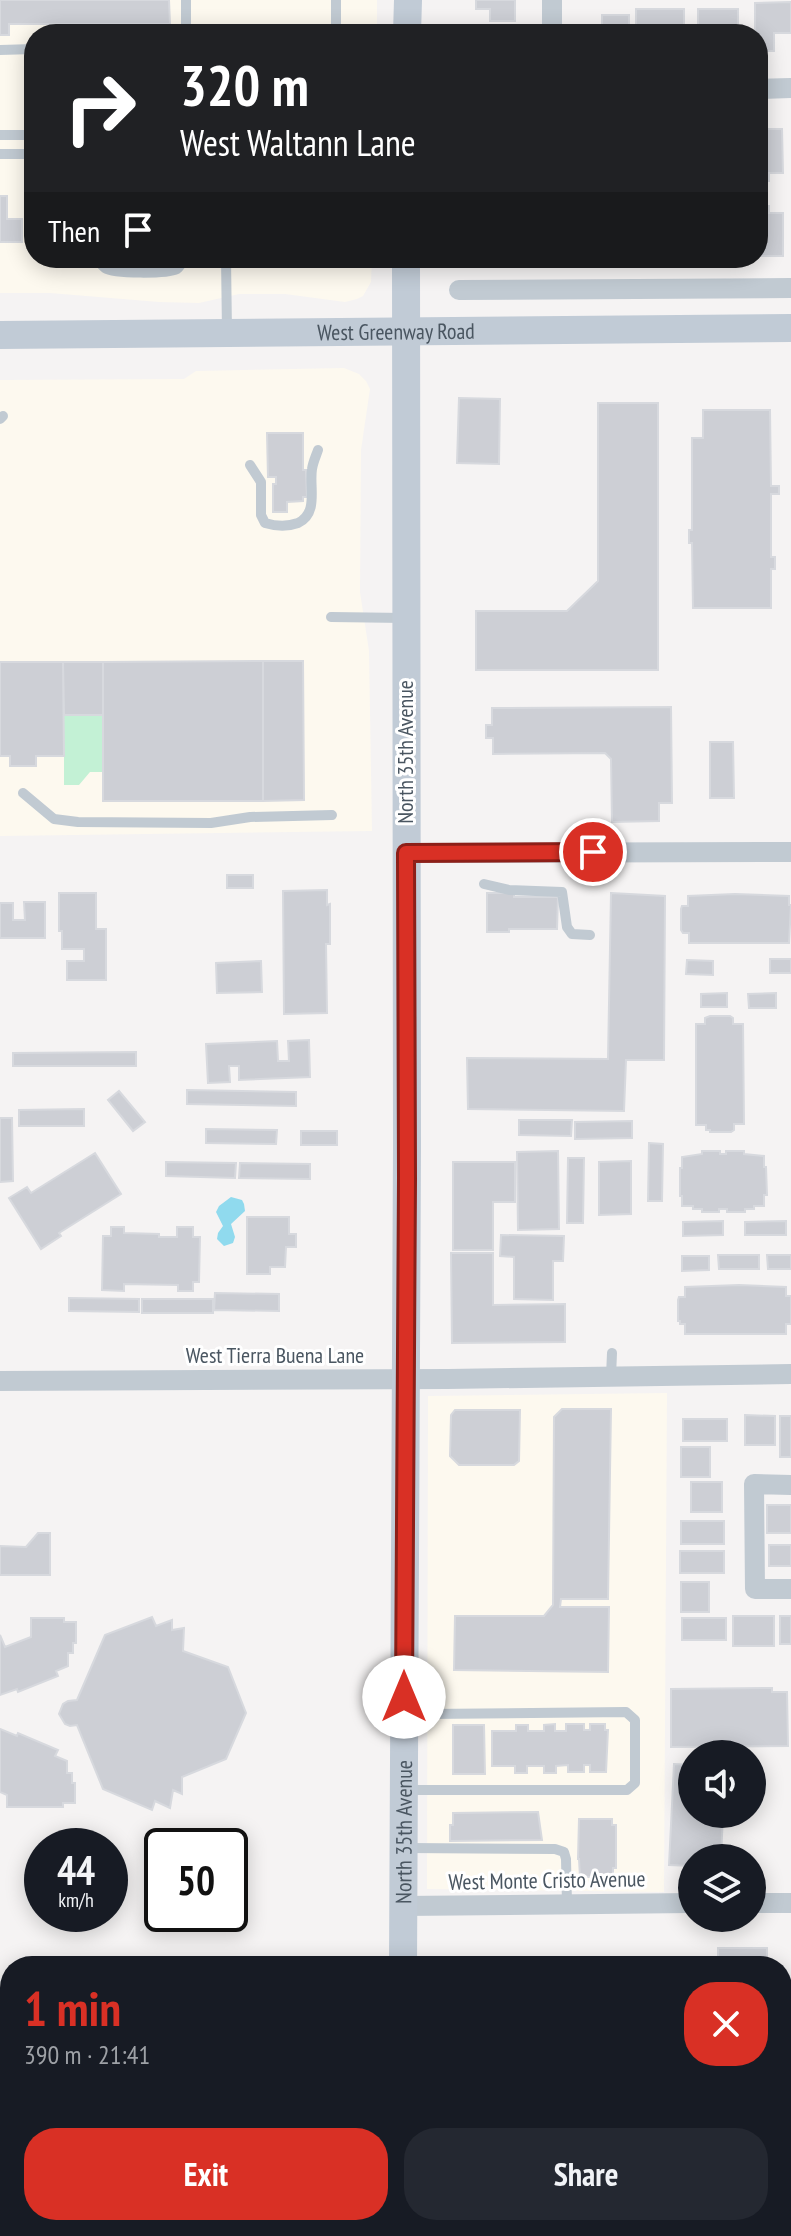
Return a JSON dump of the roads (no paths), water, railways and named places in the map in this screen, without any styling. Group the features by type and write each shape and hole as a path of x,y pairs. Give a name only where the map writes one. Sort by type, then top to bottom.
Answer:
{"main road":[{"path":"407,24 408,0"},
{"name":"North 35th Avenue","path":"403,1956 406,268"},
{"name":"West Greenway Road","path":"0,335 791,328"}],"street":[{"path":"552,0 552,24"},
{"path":"768,89 791,88"},
{"name":"West Greenway Road","path":"459,290 791,288"},
{"path":"406,853 791,852"},
{"name":"West Tierra Buena Lane","path":"0,1381 791,1374"},
{"path":"791,1485 754,1484 755,1589 791,1589"},
{"name":"West Monte Cristo Avenue","path":"403,1906 678,1903"},
{"path":"766,1903 791,1903"}],"lane":[{"path":"186,0 186,24"},
{"path":"336,0 336,24"},
{"path":"0,50 24,49"},
{"path":"0,135 24,135"},
{"path":"0,154 24,154"},
{"path":"105,268 116,272 177,268"},
{"path":"226,268 227,334"},
{"path":"250,465 261,482 261,515 265,523 291,525 302,521 311,507 312,470 318,450"},
{"path":"331,617 405,618"},
{"path":"23,793 54,819 78,822 211,823 250,817 332,815"},
{"path":"484,884 509,890 558,890 562,892 567,927 572,934 590,935"},
{"path":"611,1376 612,1353"},
{"path":"404,1717 428,1714 626,1712 635,1720 635,1783 627,1790 404,1790"},
{"path":"403,1848 555,1849 564,1852 567,1904"}],"water":[{"path":"231,1197 242,1200 245,1211 231,1224 235,1237 233,1243 224,1246 217,1239 223,1226 216,1212"}]}
